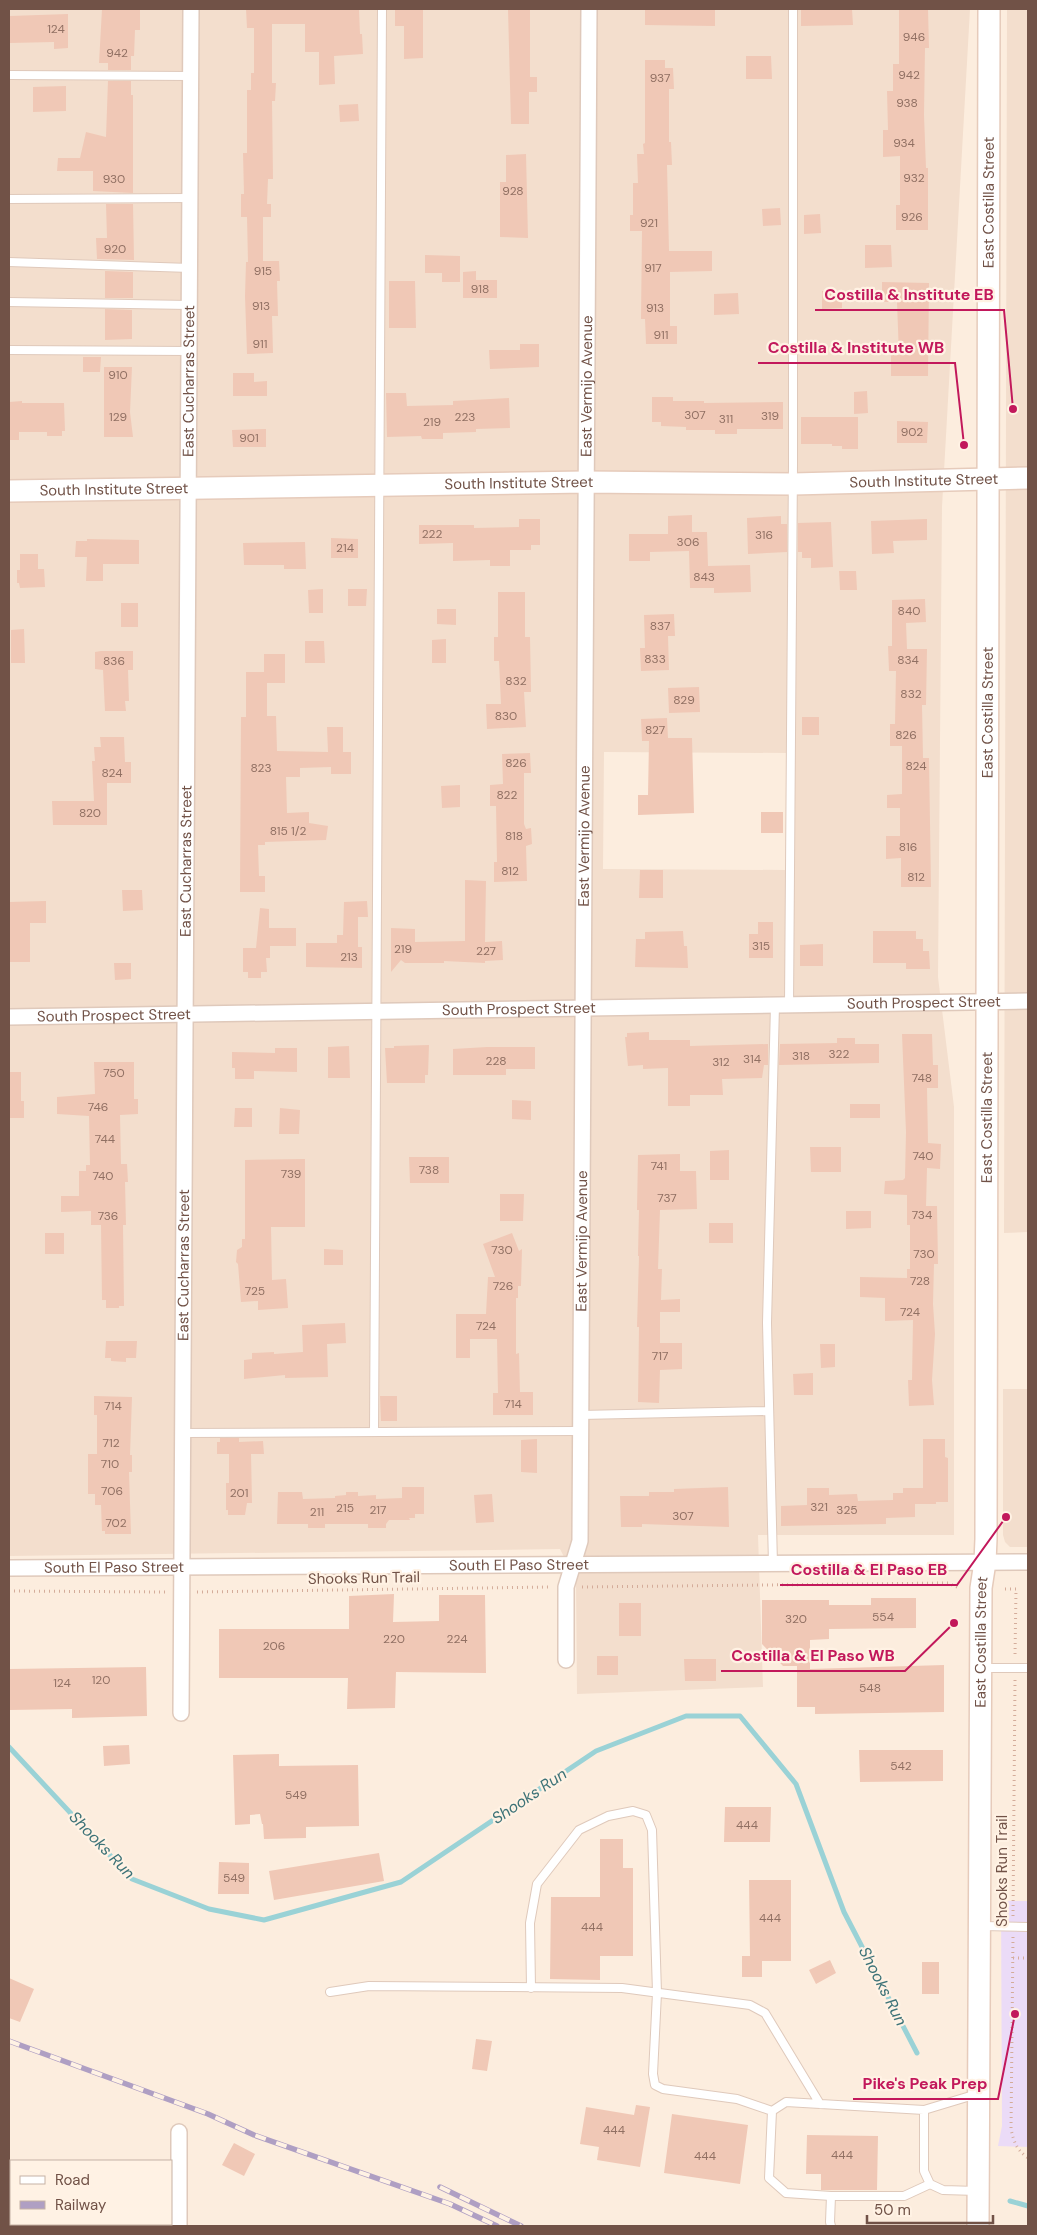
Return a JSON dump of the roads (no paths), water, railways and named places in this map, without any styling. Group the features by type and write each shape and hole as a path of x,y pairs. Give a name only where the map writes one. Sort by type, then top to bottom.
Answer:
{"street":[{"name":"East Cucharras Street","path":"182,1714 191,9"},
{"name":"East Vermijo Avenue","path":"566,1660 566,1587 571,1565 580,1544 589,9"},
{"name":"East Costilla Street","path":"978,2226 980,1588 985,1562 986,479 989,9"},
{"name":"South Institute Street","path":"9,490 585,482 793,484 1028,478"},
{"name":"South Prospect Street","path":"9,1017 584,1006 1028,1001"},
{"name":"South El Paso Street","path":"9,1568 1028,1562"},
{"path":"179,2132 179,2226"}],"lane":[{"path":"374,1432 382,9"},
{"path":"773,1564 766,1323 782,1005 793,484 794,9"},
{"path":"9,75 191,76"},
{"path":"9,199 190,198"},
{"path":"9,262 190,268"},
{"path":"9,302 190,305"},
{"path":"9,350 189,351"},
{"path":"581,1415 769,1411"},
{"path":"183,1433 581,1431"},
{"path":"980,1668 1028,1668"},
{"path":"531,1988 530,1923 537,1884 579,1830 608,1816 633,1811 646,1816 652,1830 657,1993 653,2074 655,2085 664,2089 737,2099 772,2111"},
{"path":"980,1926 1028,1927"},
{"path":"330,1992 369,1986 622,1988 750,2005 765,2013 820,2104"},
{"path":"772,2111 786,2102 924,2110 979,2093"},
{"path":"924,2110 924,2171 930,2184 943,2190 978,2191"},
{"path":"772,2111 769,2178 786,2193 831,2196 904,2196 930,2184"},
{"path":"831,2196 830,2222 832,2226"}],"waterway":[{"name":"Shooks Run","path":"9,1747 132,1879 209,1909 264,1920 401,1882 596,1751 686,1716 740,1716 796,1784 844,1912 917,2053"},
{"name":"Shooks Run","path":"1010,2201 1028,2206"}],"railway":[{"path":"9,2041 208,2114 254,2135 450,2204 497,2226"},
{"path":"440,2187 521,2226"}],"place":[{"name":"Costilla & Institute EB","path":"1013,409"},
{"name":"Costilla & Institute WB","path":"964,445"},
{"name":"Costilla & El Paso EB","path":"1006,1517"},
{"name":"Costilla & El Paso WB","path":"954,1623"},
{"name":"Pike's Peak Prep","path":"1015,2014"}]}
